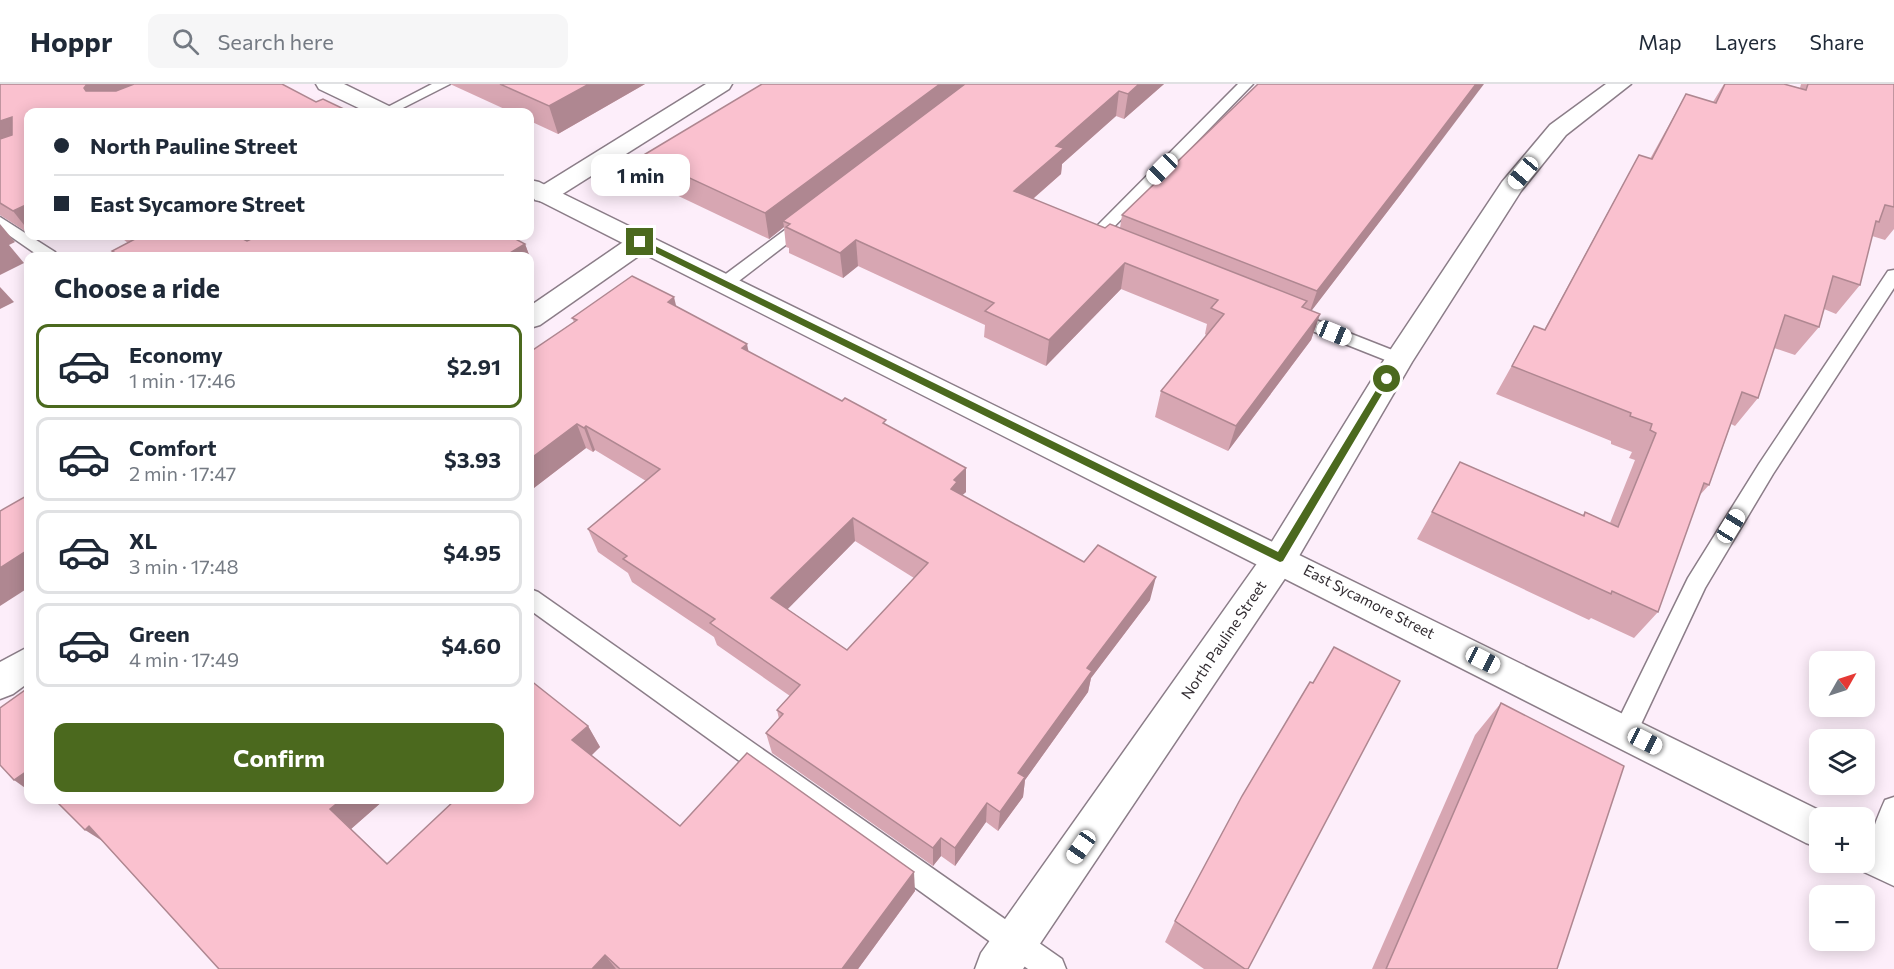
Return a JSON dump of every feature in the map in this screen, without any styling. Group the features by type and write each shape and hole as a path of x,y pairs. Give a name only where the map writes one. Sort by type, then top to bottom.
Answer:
{"street":[{"path":"327,84 376,108"},
{"path":"537,191 721,84"},
{"name":"North Pauline Street","path":"1006,956 1280,558 1399,359 1511,187 1558,130 1620,84"},
{"name":"East Sycamore Street","path":"537,191 1280,558 1809,823"},
{"path":"534,316 640,242"},
{"path":"0,683 24,666"}],"lane":[{"path":"392,108 443,84"},
{"path":"1128,250 1095,237 1246,84"},
{"path":"725,284 818,212"},
{"path":"0,222 24,239"},
{"path":"26,240 43,252"},
{"path":"1625,731 1696,584 1766,469 1894,275"},
{"path":"1269,307 1399,359"},
{"path":"534,601 1006,956 1052,969"},
{"path":"1880,859 1894,809"}],"building":[{"path":"0,84 87,84 84,88 86,91 116,91 134,84 282,84 316,102 323,99 342,108 24,108 24,206 13,211 0,203 0,139 12,135 12,117 0,121"},
{"path":"500,84 589,84 549,106"},
{"path":"762,84 940,84 765,213 642,156"},
{"path":"965,84 1139,84 1128,94 1119,91 1056,146 1064,148 1014,191 1105,228 1110,224 1307,301 1302,307 1320,314 1236,426 1161,391 1224,314 1211,308 1218,300 1125,263 1049,340 985,311 994,303 856,240 840,253 786,227 790,224 783,221"},
{"path":"1258,84 1476,84 1317,291 1122,215"},
{"path":"1725,84 1784,84 1806,90 1808,84 1894,84 1894,207 1885,205 1879,222 1876,221 1860,285 1833,276 1819,327 1785,315 1758,398 1742,392 1709,485 1704,483 1658,612 1612,591 1611,594 1432,512 1460,462 1584,516 1585,512 1618,527 1656,433 1650,430 1652,424 1630,416 1631,413 1512,366 1534,326 1545,330 1639,155 1652,159 1686,94 1716,103"},
{"path":"133,240 518,240 525,244 512,252 112,251"},
{"path":"632,276 674,297 668,302 747,344 742,348 842,401 845,398 886,420 883,423 966,468 954,480 957,482 951,489 1084,562 1098,545 1156,577 1087,668 1092,671 1018,773 1025,777 1000,812 987,803 955,848 941,838 933,848 766,733 783,714 777,710 800,685 710,623 715,619 623,559 627,556 588,529 660,469 586,426 584,428 577,424 534,456 534,349 577,320 572,318","holes":["853,518 928,563 847,650 771,598"]},
{"path":"24,497 24,553 0,568 0,511"},
{"path":"1334,647 1400,681 1248,969 1245,969 1175,921 1242,796 1310,682 1313,683"},
{"path":"534,683 588,726 572,740 680,826 747,753 914,872 842,969 620,969 605,955 592,969 219,969 89,826 85,830 59,804 336,804 330,809 387,864 451,804 534,804"},
{"path":"24,691 24,773 14,780 0,765 0,708"},
{"path":"1501,703 1624,766 1557,969 1386,969"}],"route":[{"path":"640,242 1280,558 1387,379"}]}
